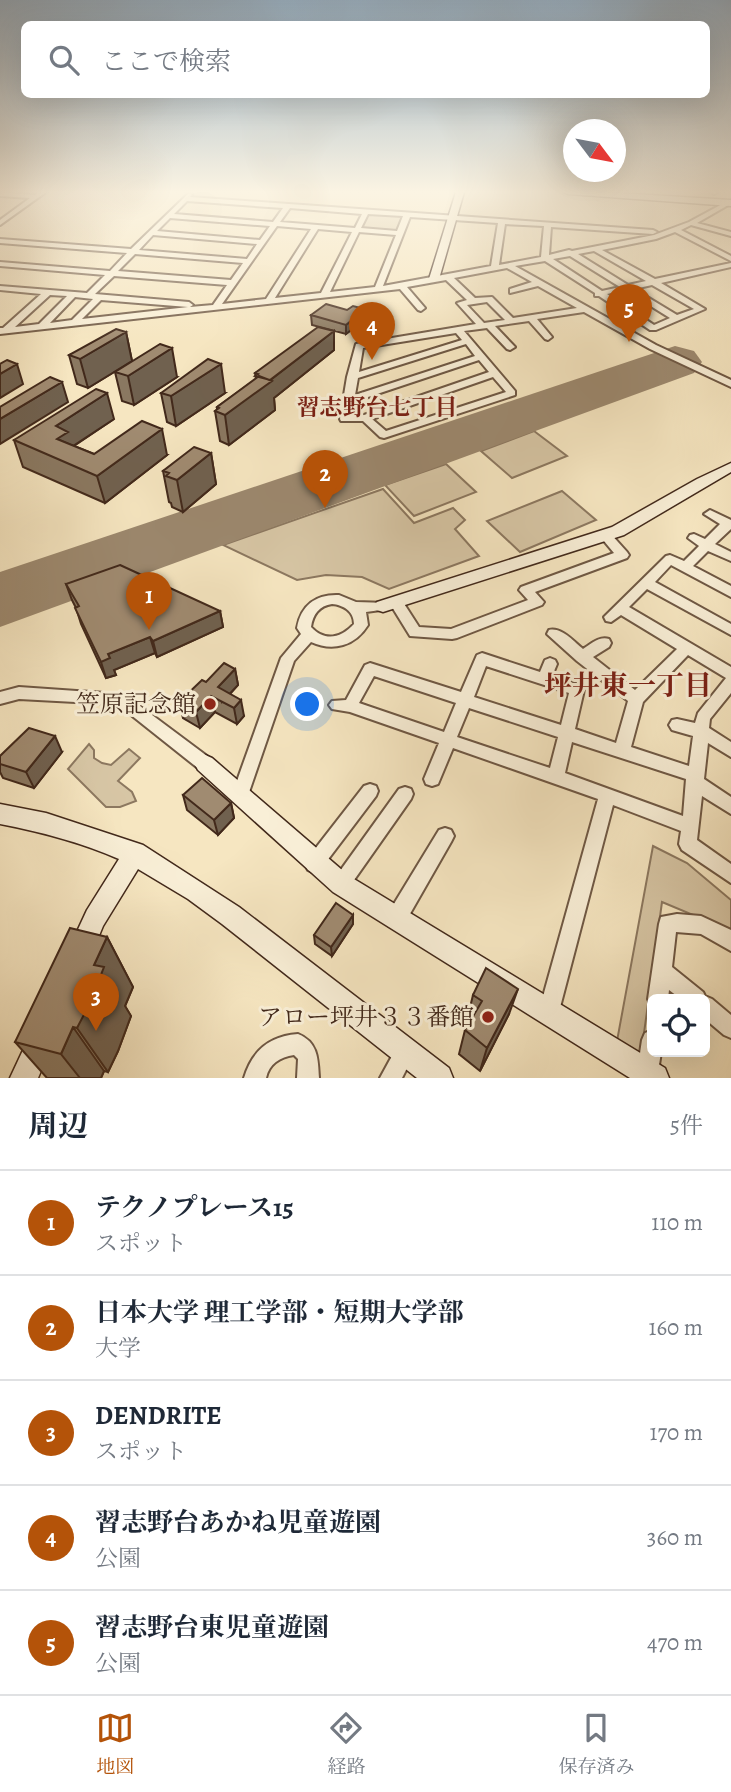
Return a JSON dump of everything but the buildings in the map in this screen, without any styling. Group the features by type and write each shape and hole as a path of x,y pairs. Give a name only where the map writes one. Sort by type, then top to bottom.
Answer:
{"street":[{"path":"14,242 249,261"},
{"path":"89,296 142,242"},
{"path":"215,308 262,242"},
{"path":"268,302 306,242"},
{"path":"324,295 351,242"},
{"path":"378,289 396,242"},
{"path":"434,279 445,242"},
{"path":"495,268 499,242"},
{"path":"545,257 546,242"},
{"path":"3,331 402,286 622,242"},
{"path":"695,242 731,259"},
{"path":"0,262 22,243"},
{"path":"594,248 701,309 635,335"},
{"path":"569,252 677,319"},
{"path":"545,257 653,328"},
{"path":"0,262 233,283"},
{"path":"507,265 653,347 731,384"},
{"path":"598,294 731,265"},
{"path":"448,277 473,301"},
{"path":"513,290 538,283"},
{"path":"402,286 419,309 433,306"},
{"path":"0,288 215,308"},
{"path":"3,331 47,293"},
{"path":"41,327 73,295"},
{"path":"73,324 99,297"},
{"path":"510,347 461,303 489,299 511,321"},
{"path":"495,373 365,418 345,419 359,346 585,309"},
{"path":"531,318 548,337"},
{"path":"365,418 384,435 512,393 458,330"},
{"path":"352,377 467,341"},
{"path":"348,400 480,356"},
{"path":"357,612 390,604 645,520 712,475 731,467"},
{"path":"685,567 730,524 710,514"},
{"path":"390,604 415,632 452,635 537,602 526,590 623,555 605,535"},
{"path":"694,538 731,557"},
{"path":"731,592 670,559 616,613 687,648 731,674"},
{"path":"646,583 731,630"},
{"path":"340,600 357,612 361,625 356,632 340,642 324,642 309,635 304,628 308,610 318,603 340,600"},
{"path":"554,634 636,699"},
{"path":"240,795 288,658 309,635"},
{"path":"582,657 604,643"},
{"path":"622,750 636,699 687,648"},
{"path":"432,779 482,659 547,672 577,690 556,776"},
{"path":"688,826 607,794 448,738 343,705 370,669 622,750 694,778 731,806"},
{"path":"731,682 703,716 688,826 688,844 731,874"},
{"path":"0,698 19,693 115,698 131,707 205,764 314,864 341,884 652,1075"},
{"path":"677,725 701,731 731,750"},
{"path":"314,864 370,791"},
{"path":"341,884 405,794"},
{"path":"548,1011 607,794"},
{"path":"0,814 32,818 75,830 135,853 217,903 420,1068"},
{"path":"396,919 445,836"},
{"path":"70,973 95,918 135,853"},
{"path":"658,994 668,924 689,920 718,931 731,942"},
{"path":"661,971 690,994"},
{"path":"710,1010 731,1028"},
{"path":"24,1078 48,1023"},
{"path":"255,1078 269,1052 284,1044 298,1044 308,1055 308,1078"},
{"path":"652,1057 652,1075"},
{"path":"391,1078 420,1068"}],"shaded area":[{"path":"534,431 567,456 512,478 481,451"},
{"path":"446,464 476,492 414,516 385,485"},
{"path":"383,489 414,523 453,508 465,520 455,529 479,556 389,589 362,577 326,575 297,580 223,545"},
{"path":"562,491 596,520 520,552 487,521"},
{"path":"89,744 94,750 94,758 102,763 111,765 129,749 140,758 118,781 132,792 136,801 120,807 106,807 68,769"},
{"path":"653,846 687,863 731,900 731,935 722,927 662,902 649,994 647,994 641,1055 617,1041"}],"runway":[{"path":"0,600 675,362"}],"place":[{"name":"習志野台東児童遊園","path":"629,342"},
{"name":"習志野台あかね児童遊園","path":"372,360"},
{"name":"日本大学 理工学部・短期大学部","path":"325,508"},
{"name":"テクノプレース15","path":"149,630"},
{"name":"笠原記念館","path":"210,704"},
{"name":"アロー坪井３３番館","path":"488,1017"},
{"name":"DENDRITE","path":"96,1031"}],"district":[{"name":"習志野台七丁目","path":"377,407"},
{"name":"坪井東一丁目","path":"628,686"}]}
